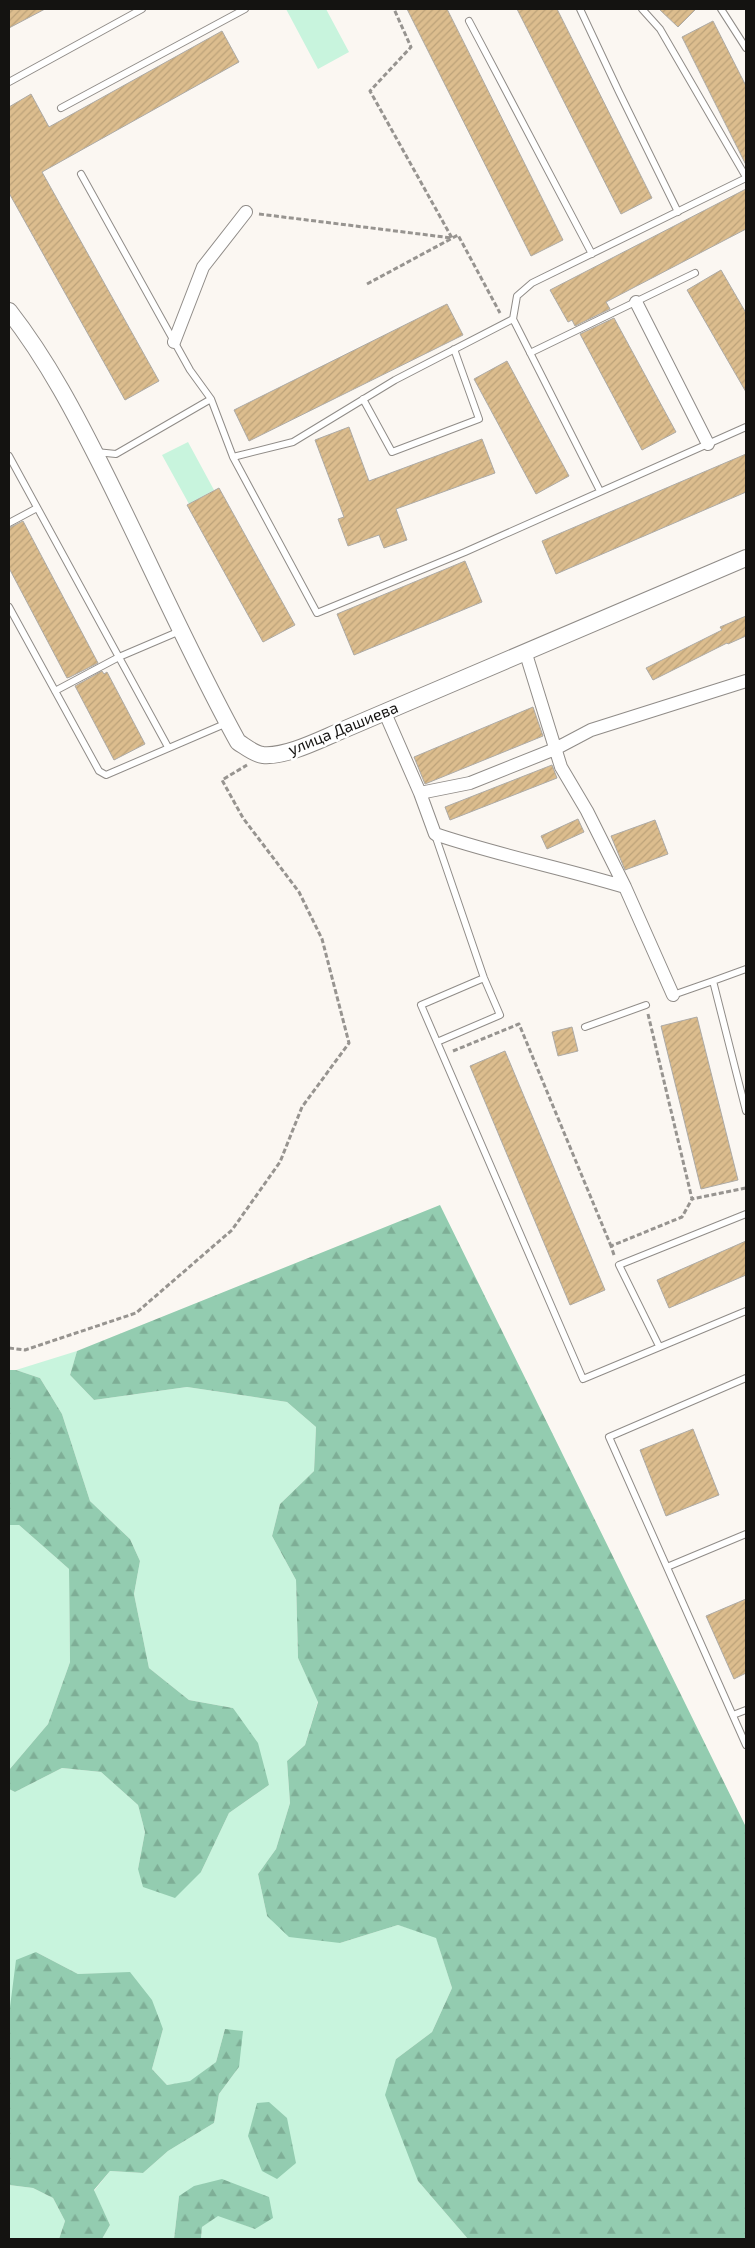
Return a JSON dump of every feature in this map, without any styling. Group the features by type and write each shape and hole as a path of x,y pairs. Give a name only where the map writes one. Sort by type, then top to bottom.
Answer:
{"street":[{"path":"174,342 203,267 246,212"},
{"path":"636,302 708,444"},
{"path":"9,311 52,374 94,452 180,630 238,742 250,751 262,755"},
{"name":"улица Дашиева","path":"262,755 277,754 290,750 385,713 746,558"},
{"path":"526,654 561,767 587,810 625,887 673,995"},
{"path":"420,793 470,783 555,749 592,730 746,681"},
{"path":"385,713 420,793 435,834 487,851 557,867 625,887"}],"lane":[{"path":"9,82 142,9"},
{"path":"61,108 245,9"},
{"path":"580,9 678,212"},
{"path":"600,491 513,319 517,296 532,283 746,177 660,29 642,9"},
{"path":"721,9 746,48"},
{"path":"469,21 592,254"},
{"path":"81,174 190,370 212,399 233,457 317,613 465,552 746,427"},
{"path":"530,353 695,273"},
{"path":"233,457 293,442 363,399 513,319"},
{"path":"363,399 392,452 479,419 454,349"},
{"path":"94,452 116,454 212,399"},
{"path":"9,456 168,747"},
{"path":"9,523 37,508"},
{"path":"9,607 99,771 106,775 228,723"},
{"path":"55,691 119,657 180,630"},
{"path":"435,834 484,978 500,1015 437,1042"},
{"path":"673,995 746,969"},
{"path":"484,978 421,1005 583,1379 746,1311"},
{"path":"713,981 746,1111"},
{"path":"584,1027 646,1005"},
{"path":"659,1346 619,1265 746,1214"},
{"path":"746,1378 609,1437 746,1745"},
{"path":"667,1567 746,1534"},
{"path":"733,1715 746,1710"}],"path":[{"path":"394,9 411,47 370,91 452,238"},
{"path":"246,212 452,238"},
{"path":"367,284 458,235 505,323"},
{"path":"9,1348 25,1350 136,1313 232,1230 280,1162 302,1107 349,1044 322,939 299,892 243,818 222,780 262,755"},
{"path":"611,1246 682,1217 692,1199 646,1005"},
{"path":"442,1055 519,1024 619,1265"},
{"path":"692,1199 746,1188"}],"green space":[{"path":"286,9 326,9 349,52 318,69"},
{"path":"188,442 214,490 189,504 162,455"},
{"path":"440,1205 746,1824 746,2239 468,2239 418,2181 385,2095 396,2059 432,2032 452,1988 436,1938 398,1925 340,1943 289,1937 267,1916 258,1874 276,1849 290,1803 287,1761 305,1745 318,1702 298,1658 296,1580 272,1536 280,1504 314,1471 316,1427 287,1402 187,1387 94,1400 70,1375 77,1351"},
{"path":"77,1351 70,1375 94,1400 187,1387 287,1402 316,1427 314,1471 280,1504 272,1536 296,1580 298,1658 318,1701 305,1745 287,1761 290,1803 276,1849 258,1874 267,1916 340,1943 398,1925 436,1937 452,1988 432,2032 396,2059 418,2181 468,2239 201,2239 202,2227 218,2215 255,2229 179,2196 174,2239 102,2239 110,2225 94,2191 110,2171 143,2173 168,2151 214,2123 219,2094 239,2067 225,2029 216,2062 190,2082 167,2085 152,2069 163,2029 130,1973 78,1974 36,1952 9,2015 9,1789 15,1792 62,1768 101,1772 138,1805 145,1832 138,1869 201,1872 229,1813 269,1785 233,1708 189,1700 149,1668 134,1594 140,1561 130,1539 90,1501 62,1414 40,1378 16,1370"},
{"path":"9,1370 16,1370 40,1378 62,1414 90,1501 130,1539 140,1561 134,1594 149,1668 189,1700 233,1708 258,1743 269,1785 229,1813 201,1872 175,1898 143,1887 138,1869 145,1832 138,1805 101,1772 62,1768 15,1792 9,1789 9,1770 48,1724 70,1662 69,1569 19,1525 9,1525"},
{"path":"9,1525 19,1525 69,1569 70,1662 48,1724 9,1770"},
{"path":"36,1952 78,1974 130,1972 152,2000 163,2029 152,2069 167,2085 190,2081 216,2062 225,2029 243,2031 239,2067 219,2094 214,2123 168,2151 143,2173 110,2171 94,2190 110,2225 102,2239 59,2239 65,2221 53,2198 33,2188 9,2185 9,2015 16,1960"},
{"path":"269,2102 287,2118 296,2163 277,2179 262,2171 248,2136 257,2103"},
{"path":"222,2179 269,2197 273,2218 255,2229 218,2216 202,2227 201,2239 174,2239 179,2196 194,2186"},
{"path":"9,2185 33,2188 53,2198 65,2221 59,2239 9,2239"}],"building":[{"path":"9,9 45,9 9,28"},
{"path":"407,9 447,9 563,240 531,256"},
{"path":"517,9 557,9 652,198 621,214"},
{"path":"659,9 696,9 678,27"},
{"path":"713,21 746,86 746,165 682,37"},
{"path":"222,31 239,62 42,172 159,381 125,400 9,193 9,107 31,94 49,127"},
{"path":"746,189 746,229 606,302 610,309 575,326 572,320 568,322 550,290"},
{"path":"721,270 746,313 746,392 687,290"},
{"path":"447,304 463,335 249,441 234,410"},
{"path":"614,318 676,432 642,450 580,334"},
{"path":"507,361 569,476 536,494 474,379"},
{"path":"349,427 369,481 482,439 495,473 396,509 407,540 384,548 379,535 348,546 338,519 344,517 315,440"},
{"path":"746,454 746,492 556,574 542,541"},
{"path":"219,488 295,625 263,642 187,505"},
{"path":"23,521 98,663 67,678 9,568 9,528"},
{"path":"465,561 482,602 354,655 337,614"},
{"path":"746,616 746,636 727,643 653,680 646,668 722,630 720,627"},
{"path":"102,671 104,674 107,672 145,744 114,760 75,686"},
{"path":"533,707 543,736 425,784 414,757"},
{"path":"552,765 557,778 450,820 445,807"},
{"path":"578,819 584,832 547,849 541,836"},
{"path":"655,820 668,854 625,870 611,836"},
{"path":"697,1017 738,1180 701,1189 661,1026"},
{"path":"572,1027 578,1051 558,1056 552,1032"},
{"path":"505,1051 605,1290 570,1305 470,1066"},
{"path":"746,1241 746,1275 669,1308 657,1280"},
{"path":"693,1429 719,1495 666,1516 640,1450"},
{"path":"746,1599 746,1673 734,1679 706,1616"}]}
